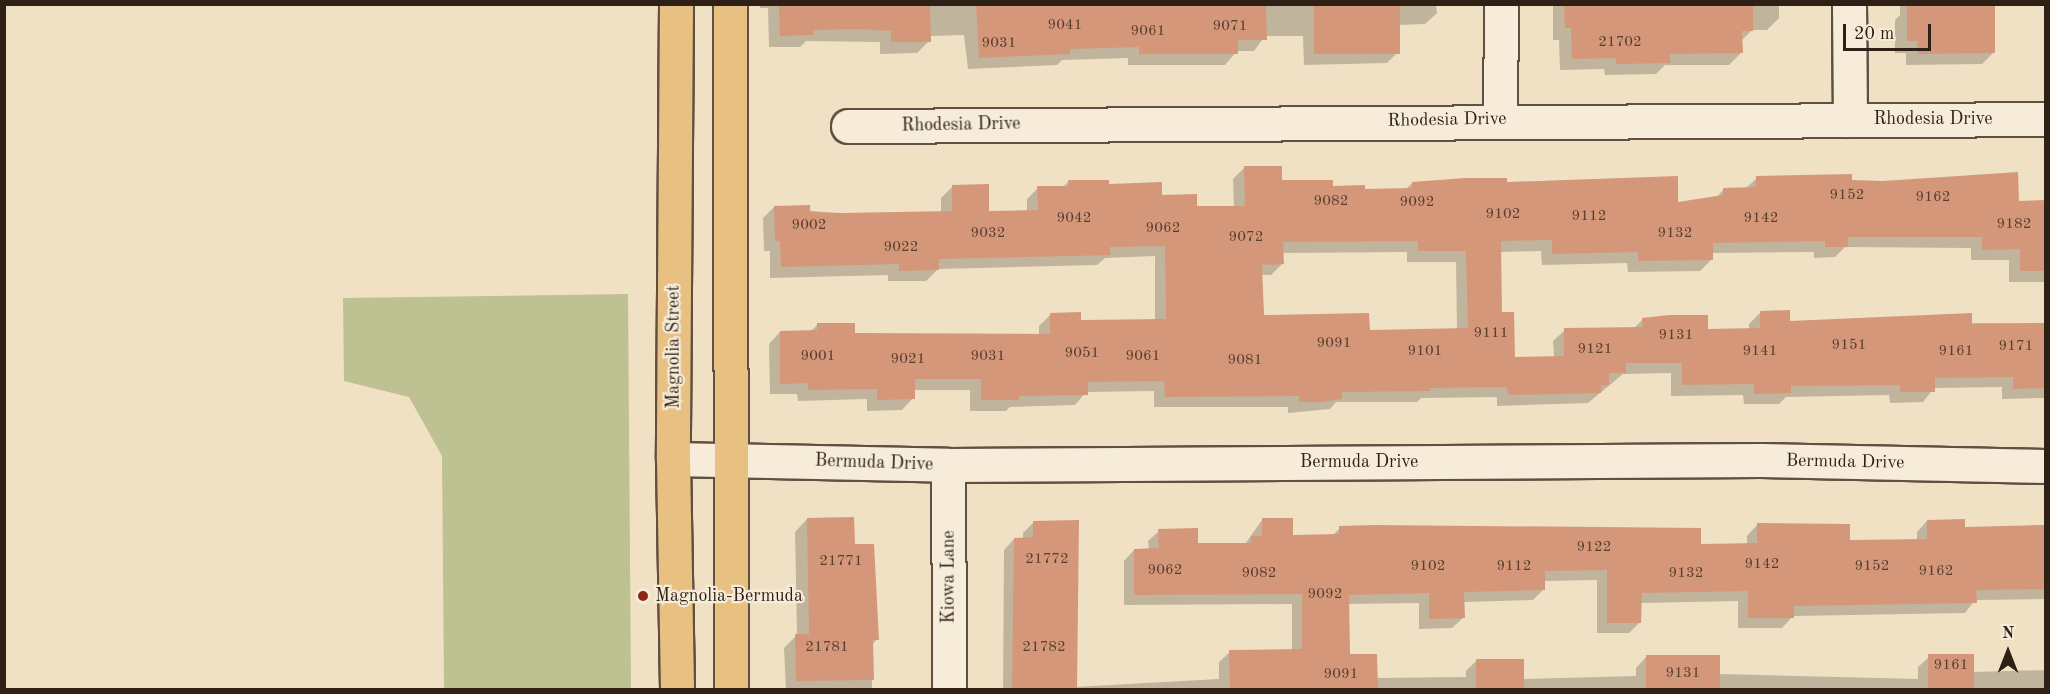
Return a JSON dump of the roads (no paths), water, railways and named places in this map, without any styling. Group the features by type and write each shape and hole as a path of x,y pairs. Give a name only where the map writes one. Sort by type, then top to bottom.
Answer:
{"main road":[{"name":"Magnolia Street","path":"676,4 674,459 676,690"},
{"path":"730,4 731,690"}],"street":[{"path":"1500,119 1501,4"},
{"path":"1849,4 1850,120"},
{"name":"Rhodesia Drive","path":"848,126 1500,119 2046,119"},
{"name":"Bermuda Drive","path":"674,459 948,465 1761,460 2046,466"},
{"name":"Kiowa Lane","path":"948,465 949,690"}],"place":[{"name":"Magnolia-Bermuda","path":"643,596"}]}
